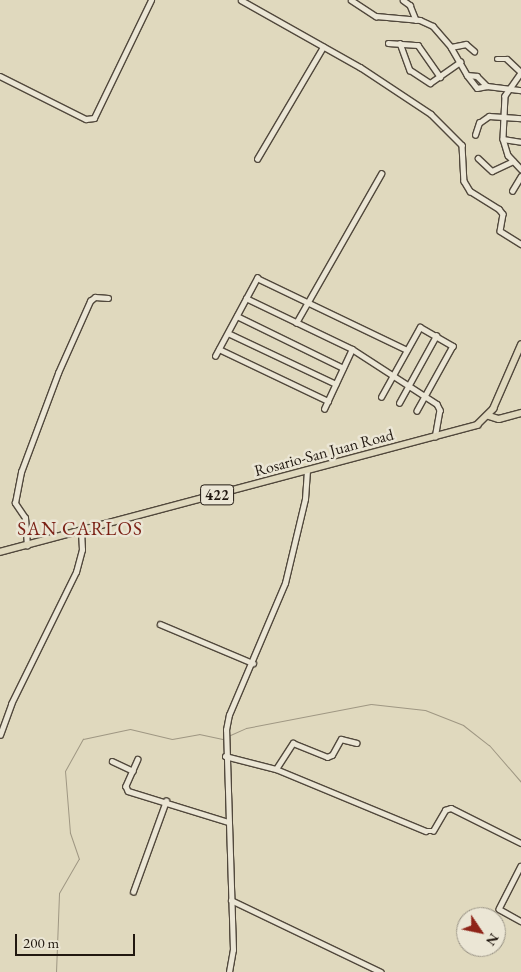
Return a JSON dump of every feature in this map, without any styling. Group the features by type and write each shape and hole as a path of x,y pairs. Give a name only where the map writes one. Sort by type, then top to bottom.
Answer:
{"main road":[{"path":"521,345 489,416 496,419 521,413"},
{"name":"Rosario-San Juan Road","path":"0,552 434,438 477,425 489,416"}],"street":[{"path":"0,76 86,119 94,118 151,0"},
{"path":"241,0 411,98 432,114 462,145 464,181 470,191 503,214 500,231 521,244"},
{"path":"351,0 376,16 416,20 433,26 451,47 476,88 487,86 509,87 521,90"},
{"path":"403,0 410,5 416,20"},
{"path":"388,42 412,43 423,49 440,77"},
{"path":"400,43 410,70 430,83 460,62"},
{"path":"451,47 466,44 474,51"},
{"path":"258,159 323,47"},
{"path":"498,59 507,59 521,72 509,87 503,139 512,161 521,170"},
{"path":"467,75 477,76 487,86"},
{"path":"475,135 483,119 505,115 521,118"},
{"path":"503,139 521,142"},
{"path":"478,158 492,171 512,161"},
{"path":"296,323 307,302 317,290 381,174"},
{"path":"512,191 521,176"},
{"path":"215,356 257,278 407,350"},
{"path":"27,546 24,518 15,504 21,472 58,373 90,301 94,297 108,298"},
{"path":"246,298 352,349 425,396 440,410 434,438"},
{"path":"237,316 343,368"},
{"path":"381,397 420,327 454,346 417,411"},
{"path":"228,333 336,384"},
{"path":"399,403 436,336"},
{"path":"219,349 328,401"},
{"path":"324,408 352,349"},
{"path":"229,972 233,950 225,756 229,715 285,583 305,500 307,472"},
{"path":"0,735 11,704 76,572 82,550 81,530"},
{"path":"160,624 252,662"},
{"path":"276,769 293,743 327,757 332,755 342,739 357,743"},
{"path":"225,756 276,769 426,831 433,831 445,810 451,808 521,843"},
{"path":"138,759 126,786 128,790 228,822"},
{"path":"112,760 133,771"},
{"path":"133,892 166,801"},
{"path":"521,866 499,909 521,922"},
{"path":"231,900 381,972"}],"waterway":[{"path":"228,736 246,728 371,704 425,710 463,725 489,745 521,782"},
{"path":"56,972 59,893 79,859 70,833 65,771 83,739 130,729 172,739 199,734 222,739"}],"district":[{"name":"SAN CARLOS","path":"80,529"}]}
